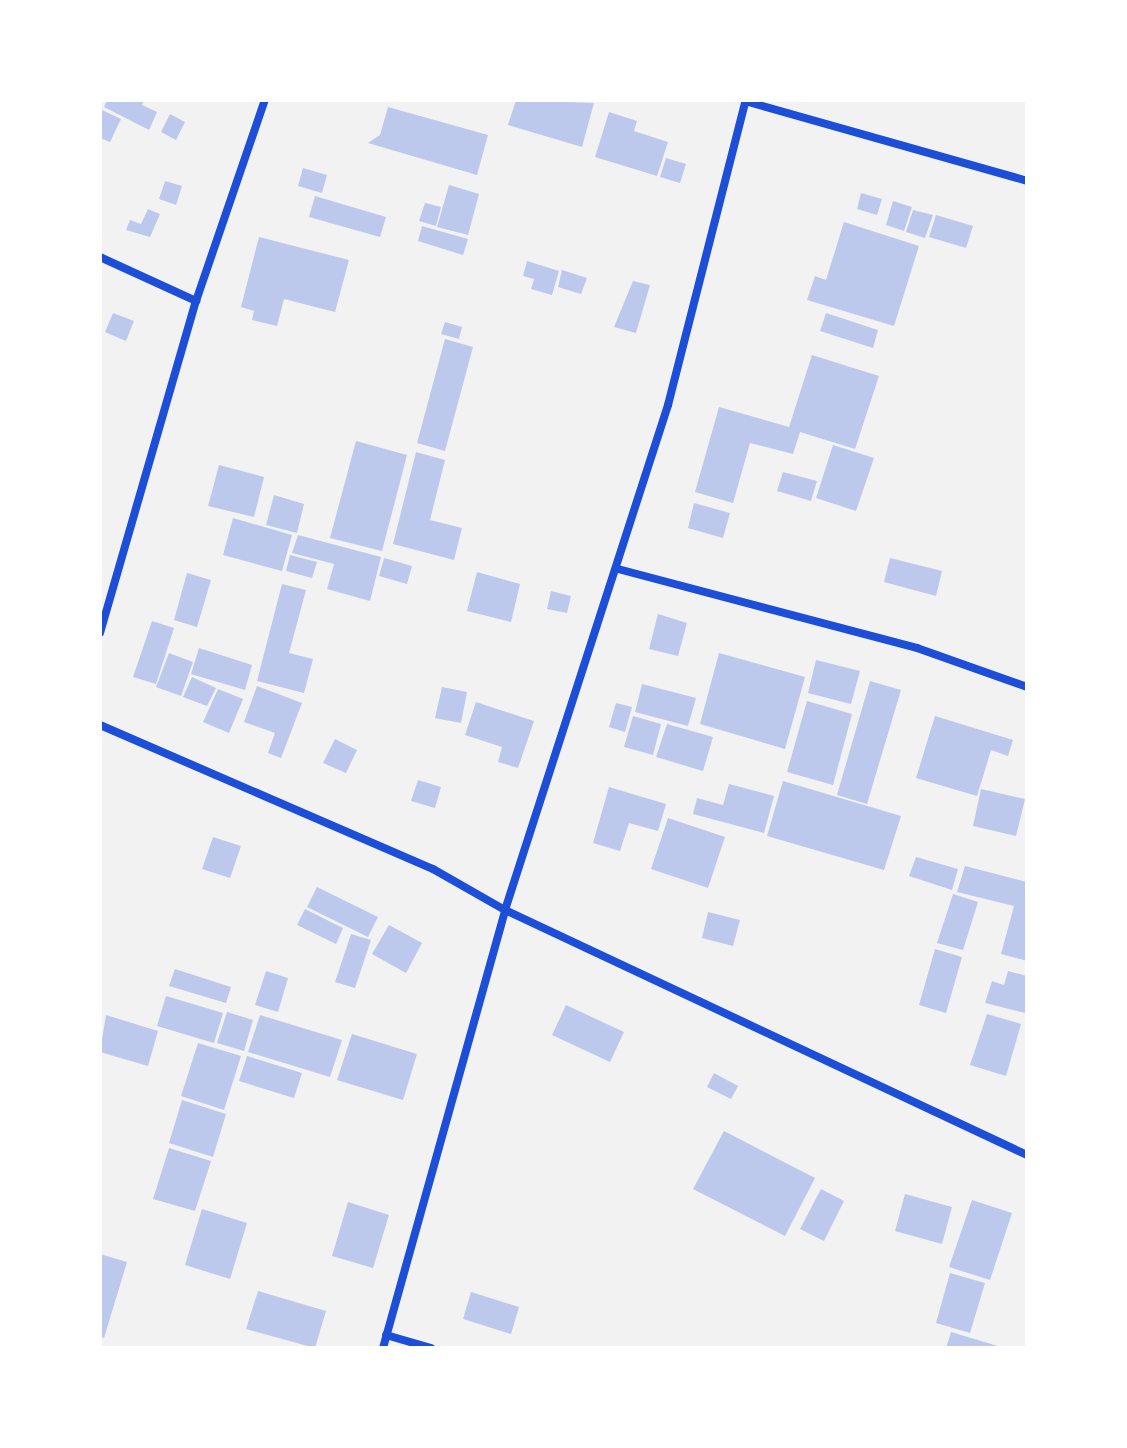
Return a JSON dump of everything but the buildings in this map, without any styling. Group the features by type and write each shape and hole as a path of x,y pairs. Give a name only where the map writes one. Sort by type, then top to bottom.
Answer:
{"street":[{"path":"100,633 196,301 265,100"},
{"path":"383,1348 505,910 618,569 668,405 746,100 1027,181"},
{"path":"100,257 196,301"},
{"path":"618,569 917,648 1027,687"},
{"path":"100,725 433,869 505,910 1027,1155"},
{"path":"386,1335 431,1348"}]}
